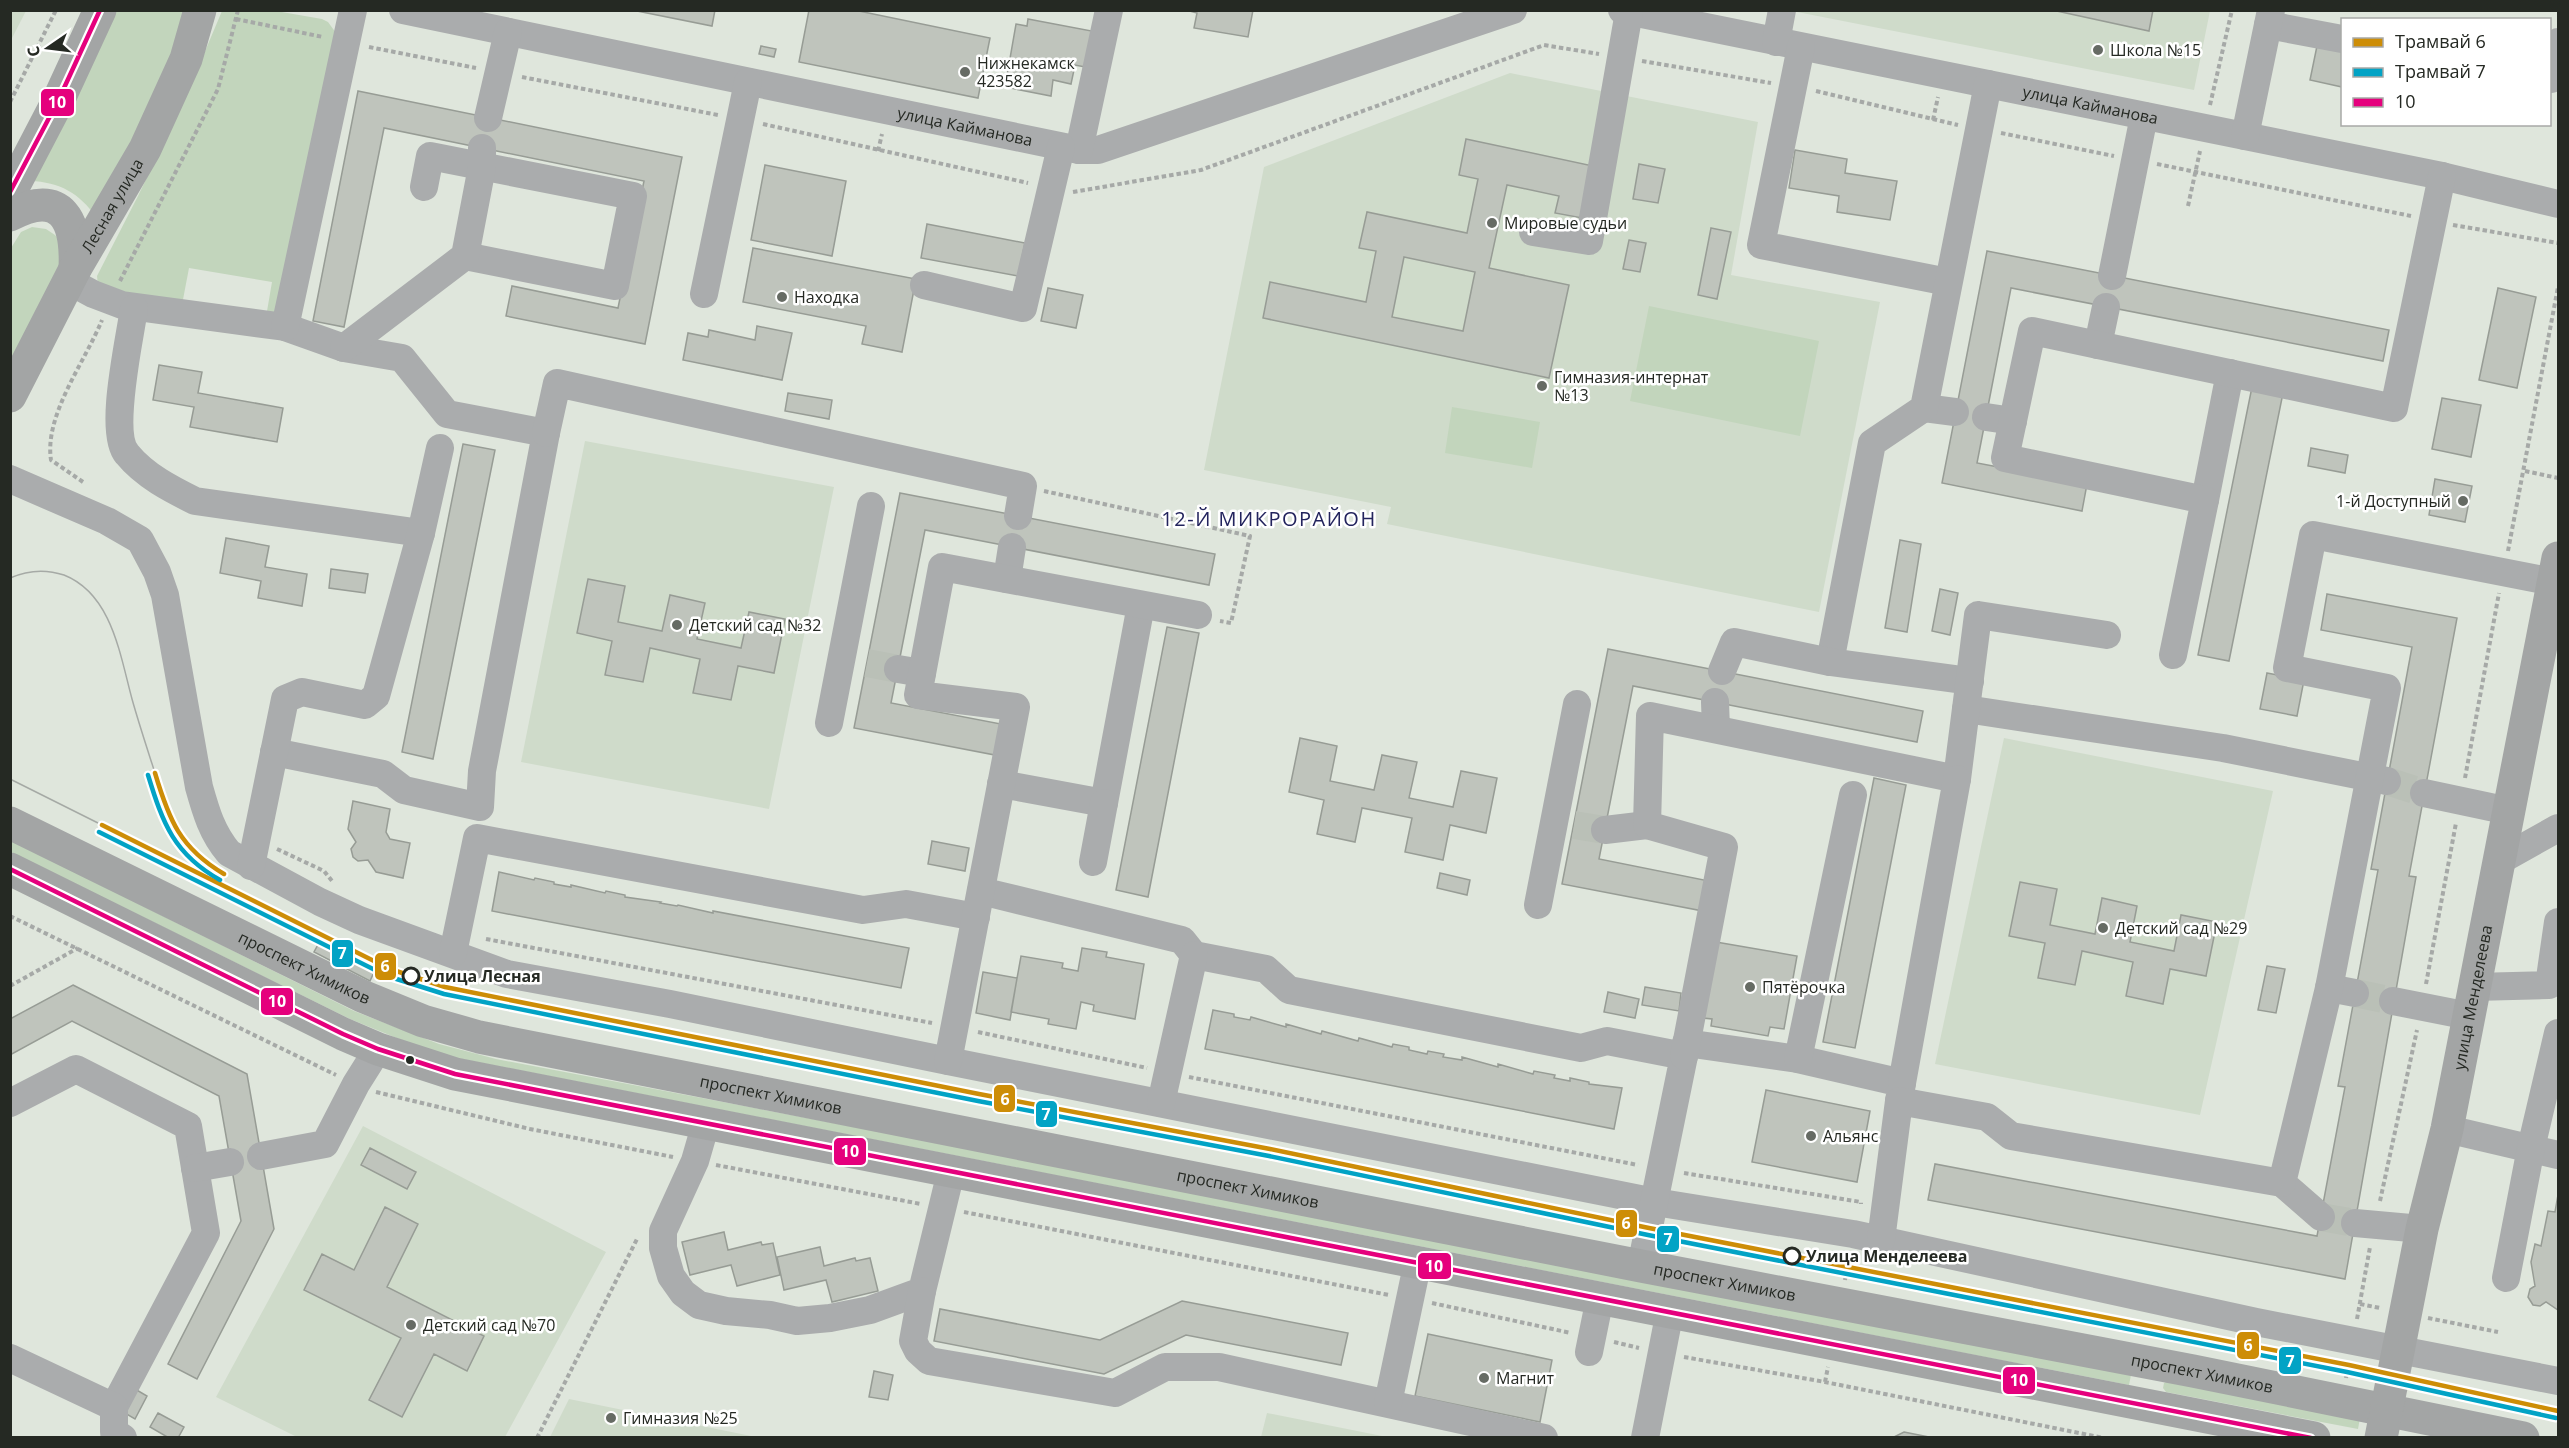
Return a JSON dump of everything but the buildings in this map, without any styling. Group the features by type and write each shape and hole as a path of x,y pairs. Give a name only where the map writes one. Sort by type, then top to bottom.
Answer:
{"main road":[{"path":"10,193 58,101 100,10"},
{"name":"Лесная улица","path":"10,396 72,275 145,148 186,59 200,10"},
{"path":"10,215 34,206 44,205 60,211 71,224 75,234 72,275"},
{"name":"улица Менделеева","path":"2384,1424 2422,1229 2447,1129 2556,570"},
{"name":"проспект Химиков","path":"10,824 362,996 444,1029 500,1042 1641,1266 2193,1371 2384,1424 2523,1437"},
{"path":"10,869 378,1049 431,1068 511,1086 2314,1437"},
{"path":"2177,1412 2155,1399 2151,1384 2161,1374 2193,1371"}],"street":[{"path":"58,101 72,49 90,10"},
{"path":"285,327 353,10"},
{"name":"улица Кайманова","path":"403,10 441,14 508,32 748,82 1070,148 1098,150 1513,10"},
{"path":"924,285 1023,308 1051,189 1070,148 1109,10"},
{"path":"1782,10 1792,87 1761,245 1948,282"},
{"path":"1533,232 1590,241 1621,58 1625,11"},
{"name":"улица Кайманова","path":"1625,11 2442,176 2559,204"},
{"path":"2245,136 2269,18 2341,38"},
{"path":"488,118 508,32"},
{"path":"2551,79 2559,42"},
{"path":"704,294 748,82"},
{"path":"1924,408 1988,84"},
{"path":"2112,276 2144,116"},
{"path":"424,187 430,156 482,157 633,196 615,286 465,256"},
{"path":"344,348 465,256 482,157"},
{"path":"2205,500 2005,458 2000,419 2032,331 2394,408 2442,176"},
{"path":"72,275 122,305 285,327 344,348 402,358 447,414 546,434"},
{"path":"122,305 119,439 125,453 163,485 195,501 421,533"},
{"path":"2098,345 2106,307"},
{"path":"2173,655 2230,373"},
{"path":"455,943 477,838 482,771 557,383 1023,486 1018,516"},
{"path":"1830,662 1872,443 1924,408 1955,412"},
{"path":"254,853 285,699 302,692 365,705 376,696 421,533 440,448"},
{"path":"10,479 107,521 140,540 157,572 165,595 199,787 207,816 219,841 229,853 254,853 320,902 359,920 455,943 507,974 670,1004 1655,1202 1881,1240 2256,1322 2559,1381"},
{"path":"829,723 854,660 871,506"},
{"path":"2282,1183 2342,991 2379,780 2387,688 2287,668 2313,535 2556,570"},
{"path":"1007,579 1012,547"},
{"path":"948,1061 1016,707 918,695 910,671 942,567 1198,615"},
{"path":"1093,862 1142,605"},
{"path":"1881,1240 1901,1092 1957,779 1978,615 2107,635"},
{"path":"1722,671 1734,642 1968,695 2379,780"},
{"path":"1538,905 1564,825 1577,704"},
{"path":"1647,825 1650,716 1716,716 1957,779"},
{"path":"274,752 383,774 404,790 480,807"},
{"path":"1001,784 1104,802"},
{"path":"2424,793 2509,811"},
{"path":"1798,1059 1853,795"},
{"path":"1605,830 1647,825 1724,847 1641,1266"},
{"path":"2499,861 2559,828"},
{"path":"477,838 863,910 906,904 978,904 1182,940 1194,955 1266,969 1288,990 1581,1048 1607,1041 1798,1059 1987,1117 2011,1136 2282,1183 2320,1217"},
{"path":"2393,1001 2472,1001 2549,985 2559,922"},
{"path":"1161,1103 1194,955"},
{"path":"2506,1278 2545,1152 2559,1033"},
{"path":"261,1156 325,1144 356,1084 378,1049"},
{"path":"10,1103 76,1070 188,1126 206,1233 114,1407 114,1432 123,1437"},
{"path":"706,1123 695,1161 663,1231 663,1248 671,1276 683,1293 699,1305 726,1311 770,1314 797,1321 830,1318 870,1310 922,1291"},
{"path":"2447,1129 2545,1152"},
{"path":"195,1168 230,1162"},
{"path":"951,1172 922,1291 913,1341 918,1351 929,1361 1115,1393 1165,1367 1219,1367 1544,1437"},
{"path":"2355,1223 2422,1229"},
{"path":"1388,1403 1418,1261"},
{"path":"1588,1352 1600,1298"},
{"path":"1645,1437 1670,1311"},
{"path":"10,1358 114,1407"}],"path":[{"path":"10,102 56,10"},
{"path":"84,483 51,460 49,450 55,417 93,343 122,305 218,89 238,10"},
{"path":"236,19 740,119 1070,193 1201,170 1544,45 1792,87 1979,129 2433,221 2559,243"},
{"path":"2525,471 2559,478"},
{"path":"1023,486 1250,536 1231,623 1198,615"},
{"path":"254,853 324,871 337,885"},
{"path":"455,943 954,1028 1168,1073 1662,1169 1861,1202"},
{"path":"10,986 78,948"},
{"path":"537,1437 641,1230"}],"shaded area":[{"path":"10,11 26,11 11,40"},
{"path":"114,11 185,11 169,63 96,217 83,201 68,190 51,184 30,181"},
{"path":"222,11 276,11 322,19 328,22 336,33 281,313 266,317 272,282 189,268 181,310 98,285 97,276 184,101"},
{"name":"Школа №15","path":"1792,11 2210,11 2194,90"},
{"name":"Гимназия-интернат №13","path":"1510,73 1758,122 1731,275 1880,302 1819,612 1387,524 1391,507 1204,470 1264,167"},
{"path":"32,227 46,229 59,239 62,262 11,365 11,248 21,232"},
{"path":"1649,306 1819,341 1800,436 1630,401"},
{"path":"1452,407 1540,422 1532,468 1445,453"},
{"name":"Детский сад №32","path":"585,441 834,487 769,809 521,762"},
{"name":"Детский сад №29","path":"2004,738 2273,791 2200,1115 1935,1064"},
{"path":"10,840 354,1011 439,1044 496,1059 1350,1221 2131,1375 2129,1385 436,1054 350,1019 11,852"},
{"name":"Детский сад №70","path":"363,1126 606,1252 505,1437 297,1437 216,1397"},
{"path":"2168,1381 2360,1418 2358,1429 2166,1392 2163,1388 2164,1383"},
{"name":"Гимназия №25","path":"569,1399 756,1437 550,1437"},
{"path":"1267,1413 1387,1437 1261,1437"}],"tunnel":[{"path":"867,663 898,669"},
{"path":"2387,781 2424,793"},
{"path":"1574,825 1605,830"},
{"path":"2355,993 2393,1001"},
{"path":"2321,1217 2355,1223"}],"tram line":[{"path":"10,578 30,572 57,573 80,584 93,596 112,628 118,645 155,773"},
{"name":"6","path":"155,773 171,819 178,831 197,854 224,874"},
{"name":"7","path":"148,775 159,808 172,836 191,860 220,880"},
{"path":"10,779 102,825"},
{"name":"6","path":"102,825 390,969 445,987 979,1094 1270,1149 1649,1228 2349,1365 2558,1411"},
{"name":"7","path":"99,832 387,976 444,994 978,1101 1269,1156 1648,1235 2347,1372 2556,1418"}],"transit line":[{"name":"10","path":"10,192 58,101 100,10"},
{"name":"10","path":"10,869 343,1034 378,1049 455,1074 2311,1438"}],"place":[{"name":"Школа №15","path":"2098,50"},
{"name":"Нижнекамск 423582","path":"965,72"},
{"name":"Мировые судьи","path":"1492,223"},
{"name":"Находка","path":"782,297"},
{"name":"Гимназия-интернат №13","path":"1542,386"},
{"name":"1-й Доступный","path":"2463,501"},
{"name":"Детский сад №32","path":"677,625"},
{"name":"Детский сад №29","path":"2103,928"},
{"name":"Улица Лесная","path":"411,976"},
{"name":"Пятёрочка","path":"1750,987"},
{"name":"Альянс","path":"1811,1136"},
{"name":"Улица Менделеева","path":"1792,1256"},
{"name":"Детский сад №70","path":"411,1325"},
{"name":"Магнит","path":"1484,1378"},
{"name":"Гимназия №25","path":"611,1418"}],"district":[{"name":"12-Й МИКРОРАЙОН","path":"1269,519"}]}
